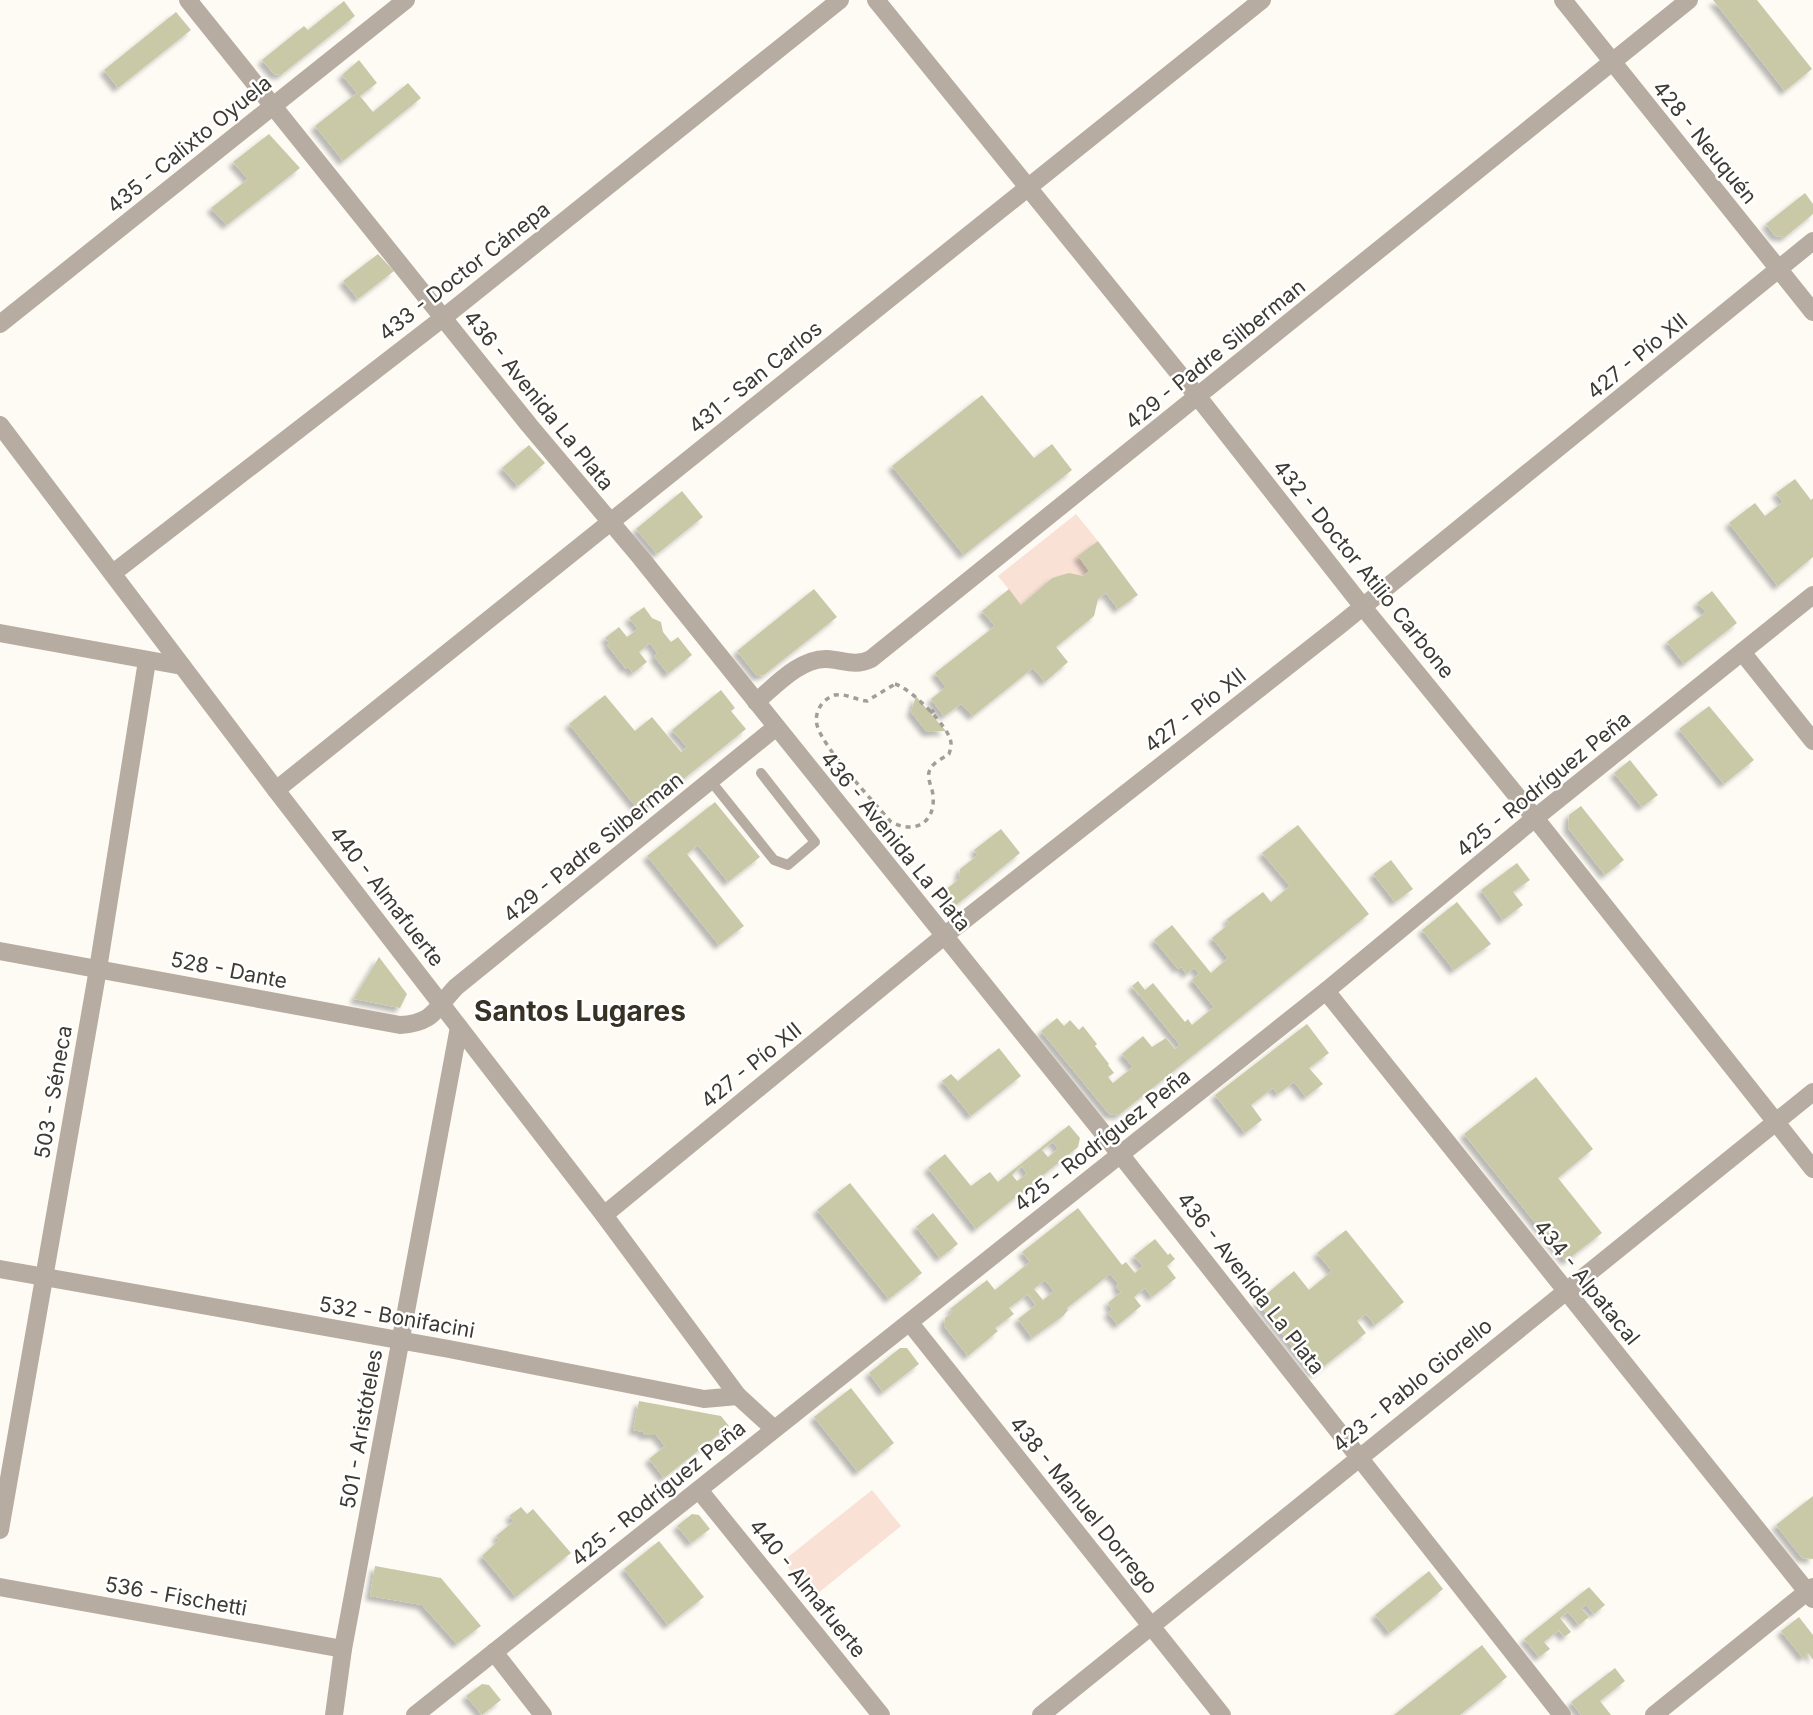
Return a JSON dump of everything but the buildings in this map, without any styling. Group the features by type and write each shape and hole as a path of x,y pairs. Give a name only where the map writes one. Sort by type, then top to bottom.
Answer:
{"street":[{"name":"436 - Avenida La Plata","path":"188,0 1120,1154 1562,1715"},
{"name":"435 - Calixto Oyuela","path":"0,324 406,0"},
{"name":"433 - Doctor Cánepa","path":"113,573 443,318 840,0"},
{"name":"432 - Doctor Atilio Carbone","path":"876,0 1198,397 1813,1169"},
{"name":"431 - San Carlos","path":"276,790 1262,0"},
{"name":"428 - Neuquén","path":"1563,0 1813,312"},
{"name":"429 - Padre Silberman","path":"755,702 805,663 828,659 861,664 871,659 1689,0"},
{"name":"427 - Pío XII","path":"604,1214 944,936 1363,607 1813,241"},
{"name":"440 - Almafuerte","path":"0,425 276,790 604,1214 738,1396"},
{"name":"425 - Rodríguez Peña","path":"415,1715 1326,992 1535,818 1813,595"},
{"path":"0,633 182,666"},
{"path":"1742,652 1813,741"},
{"name":"503 - Séneca","path":"0,1531 98,969 147,661"},
{"name":"429 - Padre Silberman","path":"443,1005 456,987 775,728"},
{"name":"528 - Dante","path":"0,951 400,1026 423,1021 443,1005"},
{"name":"434 - Alpatacal","path":"1326,992 1565,1292 1811,1592"},
{"name":"501 - Aristóteles","path":"334,1715 343,1649 459,1027"},
{"name":"423 - Pablo Giorello","path":"1041,1715 1813,1092"},
{"name":"532 - Bonifacini","path":"0,1269 704,1399 738,1396"},
{"name":"438 - Manuel Dorrego","path":"910,1323 1222,1715"},
{"path":"738,1396 774,1429"},
{"name":"440 - Almafuerte","path":"699,1490 881,1715"},
{"name":"536 - Fischetti","path":"0,1587 343,1649"},
{"path":"1654,1715 1811,1592"},
{"path":"494,1652 543,1715"}],"lane":[{"path":"710,780 774,860 788,865 815,842 761,773"}],"path":[{"path":"895,684 916,696 930,713 946,731 951,743 949,754 931,767 928,776 933,795 928,818 922,825 914,828 901,827 890,821 835,755 817,725 817,713 821,704 837,694 867,701 895,684"},
{"path":"930,713 937,708"}],"shaded area":[{"path":"1076,514 1098,541 1089,571 1083,576 1052,578 1021,605 998,576"},
{"path":"872,1490 901,1526 812,1598 783,1561"}],"district":[{"name":"Santos Lugares","path":"580,1011"}]}
